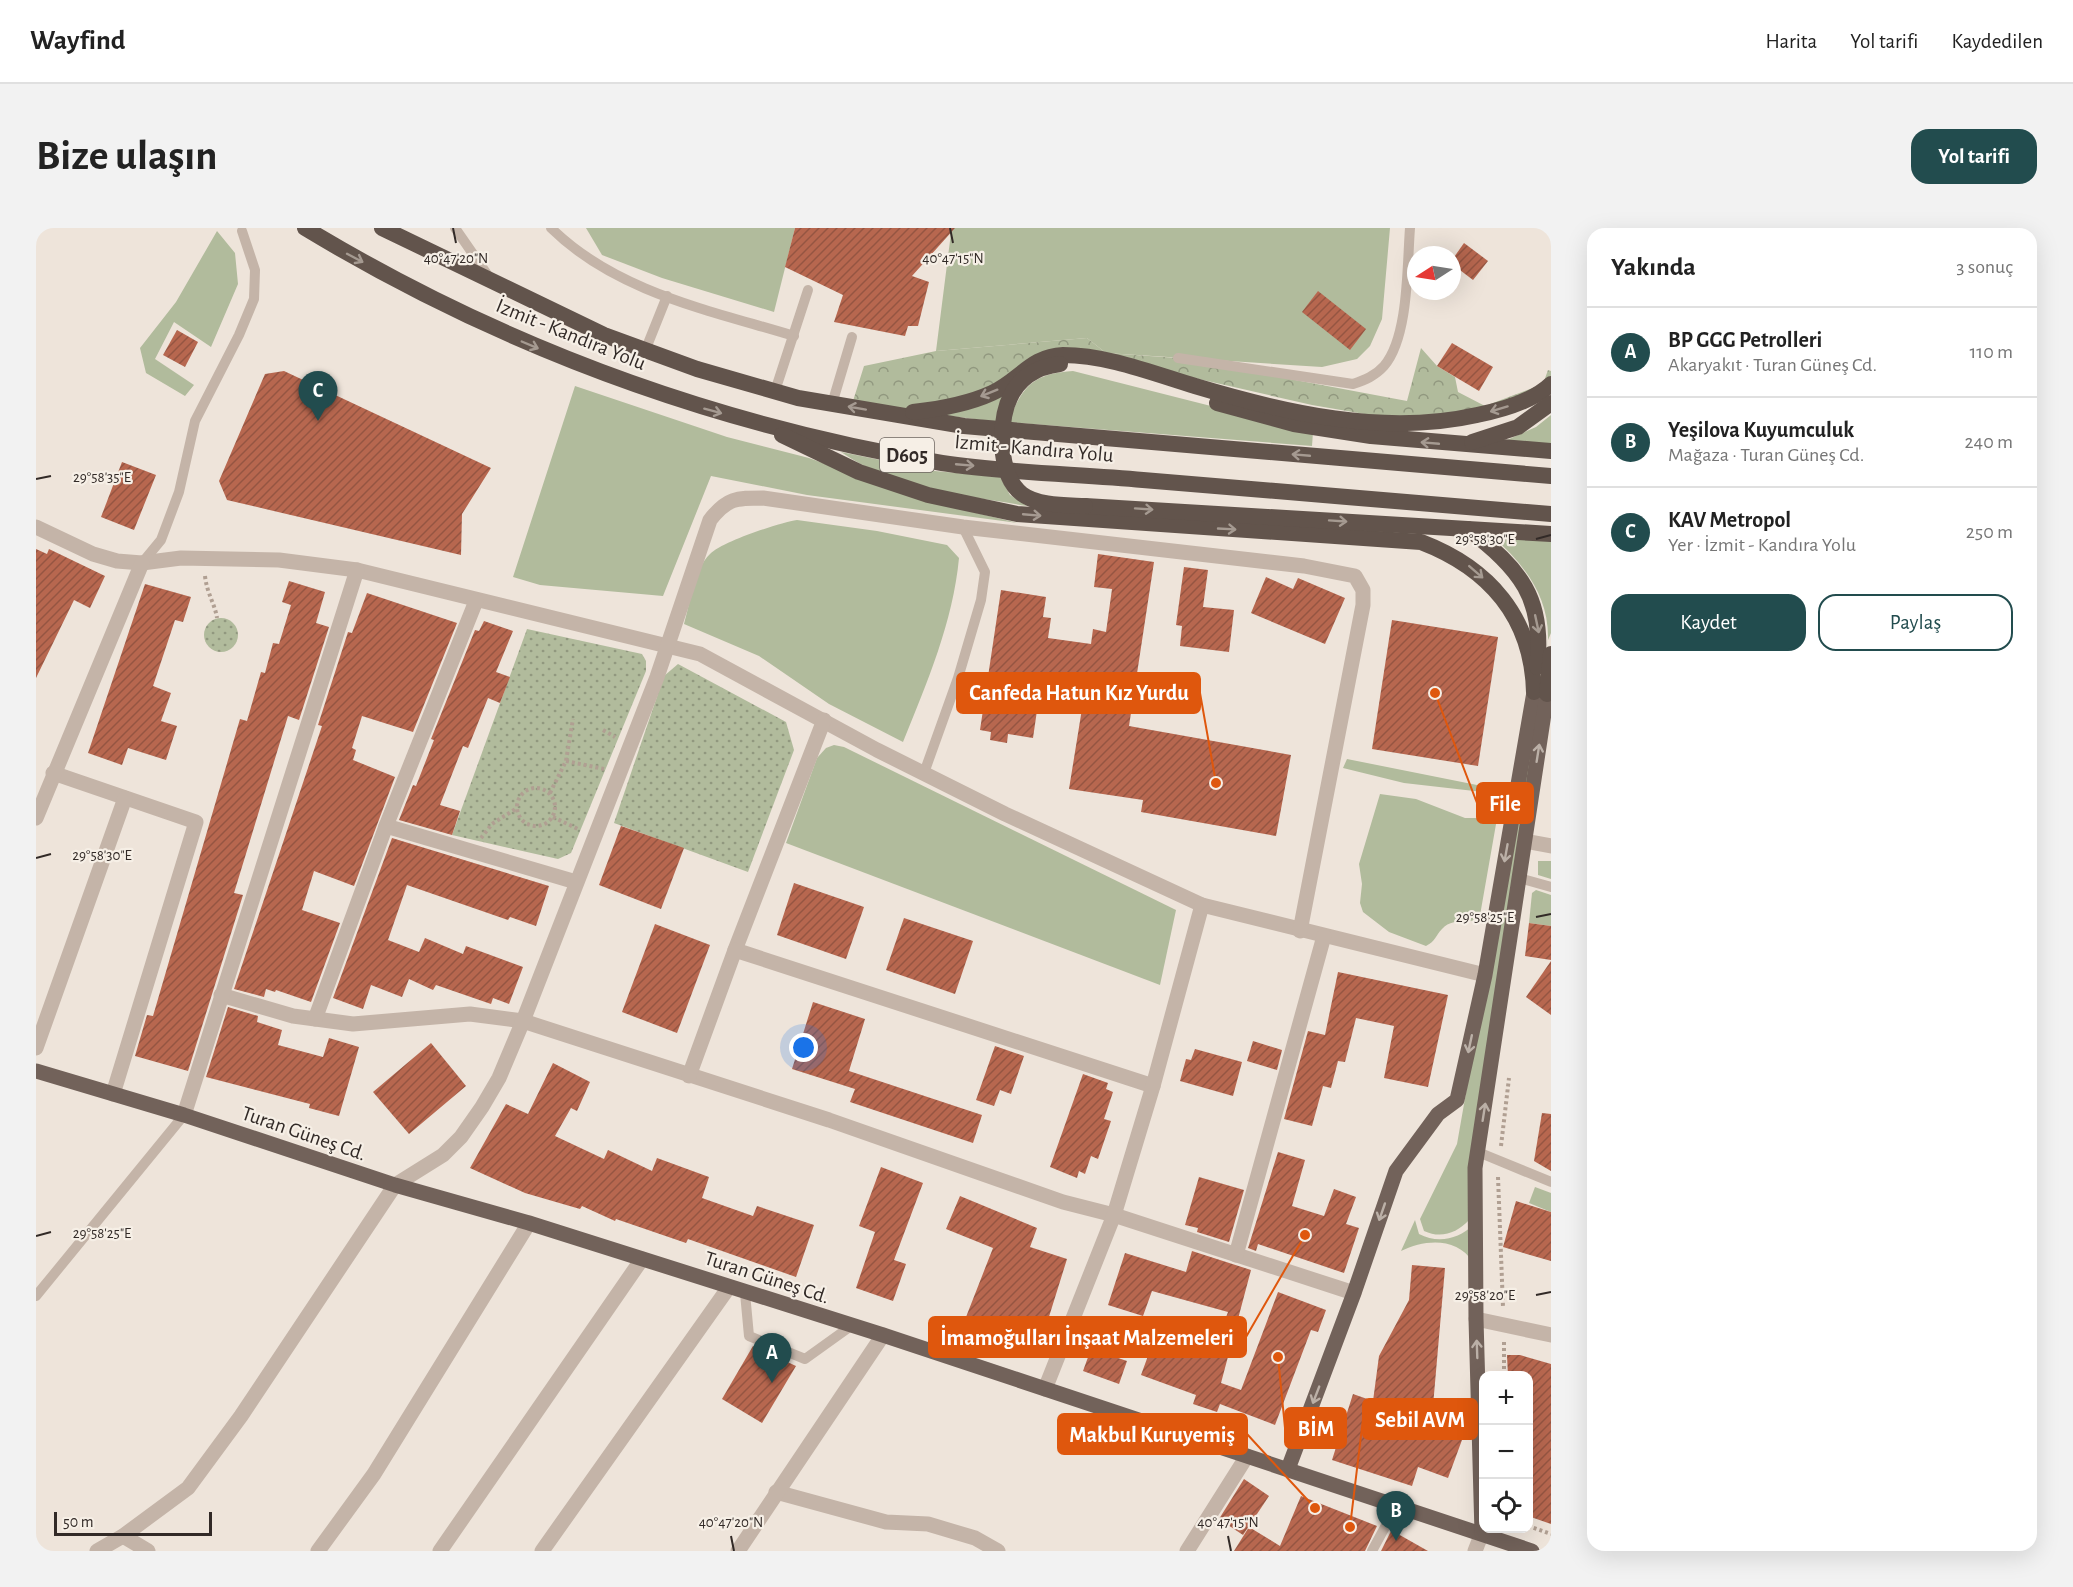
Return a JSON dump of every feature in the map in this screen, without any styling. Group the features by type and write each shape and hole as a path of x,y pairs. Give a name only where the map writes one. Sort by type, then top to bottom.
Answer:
{"highway":[{"name":"İzmit - Kandıra Yolu","path":"305,228 350,255 521,341 588,369 705,409 760,422 944,463 1551,514"},
{"name":"İzmit - Kandıra Yolu","path":"382,228 604,335 696,369 775,392 964,426 1551,476"},
{"path":"895,414 946,408 993,393 1035,361 1062,355 1109,361 1199,387 1314,415 1406,424 1454,420 1491,412 1518,404 1551,384"},
{"path":"1551,451 1457,445 1294,424 1100,369 1060,364 1046,366 1025,377 1006,402 1002,421 1007,477 1022,494 1038,501 1085,506 1551,534"},
{"path":"1457,445 1518,427 1551,403"},
{"path":"760,422 859,472 928,495 1017,514 1421,542 1449,553 1470,567 1495,589 1515,618 1544,689"},
{"path":"1468,529 1499,553 1519,574 1531,599 1540,641 1544,689"},
{"path":"1544,689 1551,654"}],"main road":[{"path":"1480,1479 1475,1168 1519,878 1544,689"},
{"path":"1288,1469 1354,1293 1395,1171 1437,1114 1457,1100 1544,689"},
{"name":"Turan Güneş Cd.","path":"36,1071 184,1115 395,1185 529,1223 883,1335 1479,1532"},
{"name":"Turan Güneş Cd.","path":"1482,1533 1532,1551"}],"street":[{"path":"97,1551 123,1536 188,1488 241,1416 395,1185 443,1155 461,1137 499,1078 668,644 710,520 722,505 739,498 763,498 963,527 1294,564 1355,576 1363,590 1363,605 1300,931"},
{"path":"36,527 93,554 117,561 142,563 202,559 279,560 357,570 476,601 668,644 700,654 924,773 1202,905 1485,975"},
{"path":"36,818 40,794 53,773 142,563"},
{"path":"184,1115 357,570"},
{"path":"315,1019 386,826 476,601"},
{"path":"689,1076 735,950 825,720"},
{"path":"53,773 196,822 113,1094"},
{"path":"36,1048 125,798"},
{"path":"386,826 576,882"},
{"path":"1524,841 1551,846"},
{"path":"1045,1389 1114,1215 1153,1086 1202,905"},
{"path":"1236,1255 1324,936"},
{"path":"735,950 1153,1086"},
{"path":"221,995 293,1016 352,1024 470,1014 523,1021 829,1120 1063,1202 1114,1215 1354,1293"},
{"path":"318,1551 374,1474 529,1223"},
{"path":"440,1551 642,1259"},
{"path":"542,1551 729,1287"},
{"path":"1476,1319 1551,1335"},
{"path":"738,1551 883,1335"},
{"path":"1187,1551 1247,1456"},
{"path":"776,1492 886,1522 928,1524 975,1538 999,1551"},
{"path":"1474,1551 1482,1533"},
{"path":"123,1536 148,1551"}],"lane":[{"path":"455,228 492,283"},
{"path":"551,228 593,264 638,286 794,336"},
{"path":"1178,358 1353,384 1371,378 1386,364 1396,342 1404,307 1410,228"},
{"path":"142,563 161,540 179,492 195,422 240,335 254,299 255,270 242,231"},
{"path":"775,392 808,290"},
{"path":"645,351 667,296"},
{"path":"832,404 852,337"},
{"path":"924,773 958,678 981,600 985,572 963,527"},
{"path":"1519,878 1551,887"},
{"path":"36,1296 184,1115"},
{"path":"1478,1152 1551,1182"},
{"path":"745,1293 749,1336 805,1359 851,1326"},
{"path":"1372,1551 1397,1505"}],"path":[{"path":"202,559 206,589 217,618"},
{"path":"550,793 566,761 573,719"},
{"path":"566,761 619,773"},
{"path":"538,788 550,793 556,805 553,817 544,825 531,826 521,819 517,808 518,801 525,791 538,788"},
{"path":"472,851 492,824 517,808"},
{"path":"553,817 594,837"},
{"path":"1504,1371 1499,1161 1509,1076"},
{"path":"1533,1528 1551,1534"}],"green space":[{"path":"586,228 795,228 774,312 662,278 602,255"},
{"path":"947,228 1390,228 1382,319 1370,346 1357,359 1322,367 1106,353 1087,338 936,351 951,233"},
{"path":"217,231 235,253 238,284 211,347 174,322 155,359 194,385 185,396 146,373 140,348 176,302"},
{"path":"1087,338 1106,353 1178,358 1407,401 1421,348 1437,366 1455,377 1458,392 1485,406 1543,384 1548,370 1551,371 1551,379 1543,387 1484,410 1405,421 1312,405 1085,353 945,404 893,411 853,401 864,366 936,351"},
{"path":"1073,371 1313,432 1312,446 1008,422 1019,399 1031,384 1048,375"},
{"path":"575,386 727,437 809,458 927,501 1018,523 807,495 711,476 663,596 540,585 513,577"},
{"path":"1009,389 999,422 934,414"},
{"path":"1551,415 1551,447 1498,444 1536,427"},
{"path":"841,452 935,471 1000,477 1010,495 1027,506 930,489 884,474"},
{"path":"797,520 877,531 947,545 959,558 945,629 930,675 903,742 829,704 759,656 684,624 696,577 710,554 738,538"},
{"path":"1493,537 1551,539 1551,633 1548,640 1543,695 1469,1220 1454,1231 1437,1234 1424,1231 1420,1219 1457,1144 1536,694 1548,639 1544,609 1532,582 1515,558"},
{"path":"221,618 233,623 238,635 233,647 221,652 209,647 204,635 209,623"},
{"path":"527,629 642,654 646,661 646,671 571,853 558,859 452,835"},
{"path":"678,664 786,722 794,750 748,872 614,823 664,676"},
{"path":"834,745 844,747 1176,910 1160,985 786,843 817,758 826,748"},
{"path":"1347,759 1502,790 1479,921 1459,921 1450,924 1426,946 1389,932 1363,912 1360,903 1362,884 1359,864 1380,794 1416,799 1465,818 1478,818 1485,812 1488,799 1483,792 1404,783 1343,768"},
{"path":"1538,861 1551,861 1551,879 1538,875"},
{"path":"1536,890 1551,895 1551,926 1529,923 1532,893"},
{"path":"1535,1187 1551,1193 1551,1212 1529,1203"},
{"path":"1415,1220 1419,1234 1433,1239 1455,1237 1473,1225 1473,1262 1466,1254 1450,1244 1420,1244 1401,1251"}],"building":[{"path":"795,228 955,228 912,276 929,282 918,326 908,326 905,336 834,322 843,295 785,267"},
{"path":"1464,243 1488,261 1473,280 1461,271 1461,247"},
{"path":"1318,291 1366,329 1350,350 1302,312"},
{"path":"177,330 198,342 185,367 163,355"},
{"path":"1452,343 1493,367 1479,391 1437,366"},
{"path":"284,371 491,468 462,514 461,555 227,500 219,481 265,374"},
{"path":"122,462 156,475 134,530 101,517"},
{"path":"36,549 47,554 49,549 105,576 90,608 74,600 36,678"},
{"path":"1098,554 1154,562 1129,726 1291,755 1276,836 1141,812 1143,800 1069,789 1086,684 1042,676 1033,738 1008,734 1007,743 990,740 991,732 980,730 1001,590 1046,597 1043,617 1051,618 1048,638 1091,644 1093,629 1106,632 1112,589 1094,587"},
{"path":"1184,567 1208,570 1203,607 1234,610 1229,652 1180,646 1182,626 1176,625"},
{"path":"1266,577 1293,589 1298,578 1345,598 1325,644 1251,613"},
{"path":"289,581 325,592 316,623 329,627 299,720 288,716 234,893 243,895 188,1071 135,1056 147,1015 153,1016 240,719 247,721 261,672 265,673 273,643 279,644 291,605 282,602"},
{"path":"145,584 191,597 183,622 175,620 153,686 171,693 161,721 177,726 166,760 128,748 122,765 88,753"},
{"path":"367,593 457,623 413,732 362,716 352,748 356,750 353,760 395,777 354,886 314,871 302,910 340,923 311,1002 276,990 275,992 266,989 264,997 234,989 322,726 318,725 348,632 352,633"},
{"path":"1392,620 1498,637 1478,766 1372,749"},
{"path":"484,621 513,631 496,672 510,677 500,703 488,698 468,748 463,746 440,805 460,811 452,835 399,820 413,785 416,786 434,740 431,739 475,630 479,631"},
{"path":"621,826 684,848 661,909 599,885"},
{"path":"392,838 549,886 536,926 510,917 508,920 407,885 388,940 419,952 425,938 463,954 466,946 523,967 509,1004 493,998 491,1004 436,985 433,990 409,979 402,997 371,985 363,1009 333,998"},
{"path":"794,883 864,907 846,959 777,935"},
{"path":"904,918 973,941 955,994 886,970"},
{"path":"1529,923 1551,926 1551,960 1525,956"},
{"path":"655,924 710,945 677,1033 622,1012"},
{"path":"1551,961 1551,1015 1526,997"},
{"path":"1338,972 1448,995 1428,1087 1384,1078 1394,1026 1356,1018 1345,1062 1338,1061 1331,1088 1323,1086 1312,1126 1284,1119 1308,1031 1325,1035"},
{"path":"813,1002 865,1019 849,1071 982,1115 973,1143 850,1102 855,1089 792,1069"},
{"path":"228,1007 258,1016 257,1022 282,1030 278,1045 323,1057 329,1038 359,1047 339,1116 309,1108 310,1104 206,1077"},
{"path":"1253,1041 1282,1050 1277,1070 1247,1061"},
{"path":"431,1043 466,1086 409,1134 373,1092"},
{"path":"995,1046 1024,1056 1011,1094 1000,1090 994,1106 976,1100"},
{"path":"1195,1049 1242,1062 1233,1096 1180,1081 1186,1059 1191,1060"},
{"path":"553,1063 590,1082 577,1111 571,1108 555,1136 604,1159 608,1150 652,1171 657,1158 709,1177 702,1198 753,1216 757,1206 814,1225 796,1277 688,1239 686,1243 616,1219 615,1221 582,1206 580,1209 525,1193 470,1168 506,1104 528,1114"},
{"path":"1083,1074 1108,1083 1106,1089 1113,1092 1104,1119 1111,1121 1098,1159 1091,1156 1085,1174 1079,1171 1077,1178 1050,1167"},
{"path":"1542,1113 1551,1114 1551,1171 1534,1161"},
{"path":"1278,1152 1305,1160 1292,1206 1324,1216 1334,1189 1356,1197 1346,1224 1359,1228 1344,1273 1258,1244 1256,1251 1248,1248"},
{"path":"881,1167 923,1183 894,1260 906,1264 893,1301 856,1288 875,1232 859,1226"},
{"path":"1199,1177 1244,1190 1229,1242 1197,1232 1198,1228 1185,1225"},
{"path":"960,1196 1037,1228 1030,1247 1067,1259 1038,1352 1003,1341 1006,1332 966,1317 993,1248 946,1229"},
{"path":"1516,1201 1551,1212 1551,1261 1503,1247"},
{"path":"1192,1251 1251,1270 1221,1383 1241,1390 1278,1292 1326,1310 1318,1332 1311,1330 1275,1425 1220,1404 1217,1412 1193,1404 1196,1395 1141,1375 1156,1334 1212,1354 1228,1312 1152,1291 1143,1316 1108,1305 1125,1253 1186,1272"},
{"path":"1412,1265 1445,1268 1431,1429 1462,1440 1448,1478 1418,1467 1412,1486 1332,1460 1353,1394 1373,1401 1379,1356 1409,1300"},
{"path":"753,1346 796,1366 762,1423 722,1399"},
{"path":"1091,1349 1127,1361 1119,1384 1083,1371"},
{"path":"1507,1355 1520,1355 1551,1364 1551,1524 1533,1518 1533,1371 1508,1371"},
{"path":"1244,1479 1269,1496 1243,1535 1219,1519"},
{"path":"1301,1496 1377,1526 1365,1551 1234,1551 1249,1527 1280,1546"},
{"path":"1391,1531 1398,1534 1428,1551 1381,1551"}],"place":[{"name":"KAV Metropol","path":"318,421"},
{"name":"File","path":"1435,693"},
{"name":"Canfeda Hatun Kız Yurdu","path":"1216,783"},
{"name":"İmamoğulları İnşaat Malzemeleri","path":"1305,1235"},
{"name":"BİM","path":"1278,1357"},
{"name":"BP GGG Petrolleri","path":"772,1383"},
{"name":"Makbul Kuruyemiş","path":"1315,1508"},
{"name":"Sebil AVM","path":"1350,1527"},
{"name":"Yeşilova Kuyumculuk","path":"1396,1541"}]}
